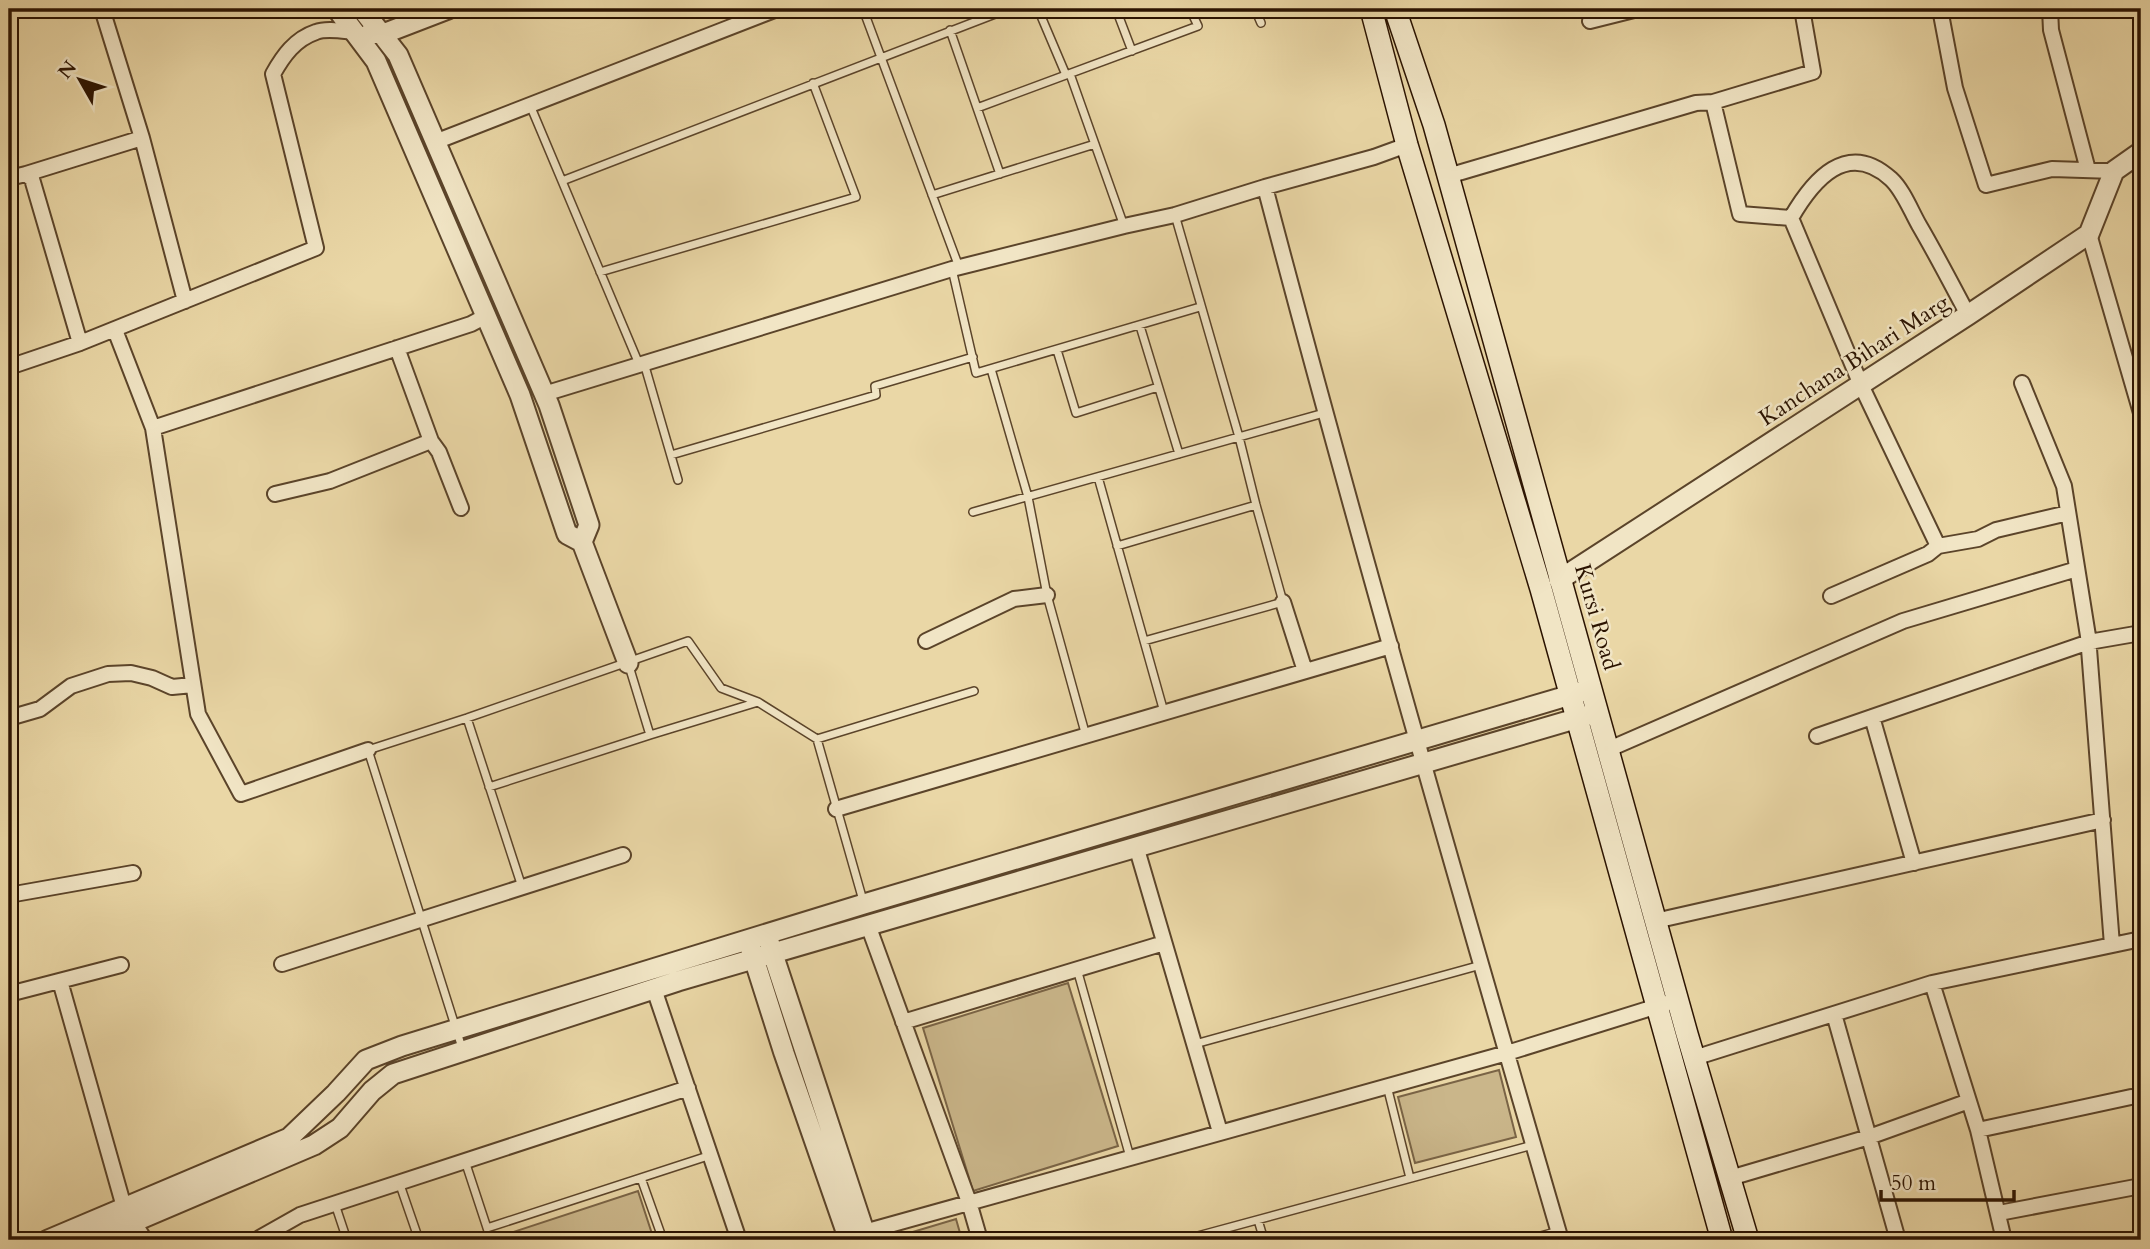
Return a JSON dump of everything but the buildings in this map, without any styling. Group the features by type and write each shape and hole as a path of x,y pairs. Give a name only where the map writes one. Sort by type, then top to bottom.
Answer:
{"main road":[{"name":"Kursi Road","path":"1371,9 1407,145 1541,589 1581,692"},
{"name":"Kursi Road","path":"1395,9 1434,125 1559,580 1581,692 1667,1004 1722,1240"},
{"name":"Kursi Road","path":"1587,715 1607,750 1655,921 1667,1004 1694,1058 1748,1240"}],"street":[{"path":"102,9 142,138 186,301"},
{"path":"337,9 376,61 520,395 567,534 582,542 628,663"},
{"path":"9,367 80,344 316,248 273,74 282,57 295,43 317,31 383,34 448,9"},
{"path":"435,142 777,9"},
{"path":"1590,21 1638,9"},
{"path":"1448,176 1696,103 1713,102 1813,72 1802,9"},
{"path":"1940,9 1955,88 1986,185 2052,169 2114,172"},
{"path":"2050,9 2050,30 2088,170"},
{"path":"354,32 371,11 398,55 544,394 589,525 582,542"},
{"path":"1713,102 1740,214 1791,218"},
{"path":"9,177 142,138"},
{"path":"544,394 956,269 1175,215 1407,145"},
{"path":"2141,152 2114,172 2089,234 2141,413"},
{"path":"1791,218 1810,188 1837,166 1853,162 1870,163 1893,180 1968,315"},
{"path":"26,174 32,179 80,344"},
{"path":"1265,187 1324,413 1560,1236"},
{"path":"1791,218 1861,385 1938,546"},
{"name":"Kanchana Bihari Marg","path":"1559,580 2089,234"},
{"path":"153,428 471,324 486,316"},
{"path":"115,330 153,428 198,714 241,794 368,750"},
{"path":"397,348 431,441 439,452 461,508"},
{"path":"2022,383 2064,486 2088,642 2112,945"},
{"path":"275,494 330,481 431,441"},
{"path":"1830,596 1928,554 1938,546 1978,540 1996,530 2068,513"},
{"path":"1607,750 1903,621 2077,569"},
{"path":"926,641 1014,599 1047,594"},
{"path":"1283,602 1305,671"},
{"path":"1817,736 2088,642 2141,633"},
{"path":"836,809 1391,646"},
{"path":"9,718 40,709 71,686 108,674 131,673 172,687 193,685"},
{"path":"48,1240 129,1215 314,1145 340,1128 372,1091 393,1074 654,989 864,904 1581,692"},
{"path":"91,1240 129,1215 289,1138 366,1060 402,1046 760,947 868,925 1587,715"},
{"path":"1872,717 1914,863"},
{"path":"1655,921 2103,820"},
{"path":"1136,846 1220,1132"},
{"path":"282,964 623,855"},
{"path":"9,895 134,873"},
{"path":"868,925 969,1202 980,1240"},
{"path":"1694,1058 1932,983 2141,939"},
{"path":"903,1022 1164,943"},
{"path":"760,947 857,1237 969,1202 1507,1052 1667,1004"},
{"path":"9,994 121,965"},
{"path":"60,981 129,1215 145,1240"},
{"path":"1932,983 1978,1130 2004,1240"},
{"path":"654,989 739,1240"},
{"path":"1834,1014 1898,1240"},
{"path":"256,1240 300,1214 688,1088"},
{"path":"1978,1130 2131,1097"},
{"path":"1730,1178 1869,1137 1969,1101"},
{"path":"1998,1213 2141,1186"}],"lane":[{"path":"863,9 932,195 956,269 976,373 1200,307"},
{"path":"562,181 1007,9"},
{"path":"1038,9 1068,74 1124,226"},
{"path":"1116,9 1132,51"},
{"path":"977,108 1198,26 1190,9"},
{"path":"1255,9 1261,23"},
{"path":"950,30 1000,174"},
{"path":"600,272 856,197 813,82"},
{"path":"530,105 642,364 678,480"},
{"path":"932,195 1095,144"},
{"path":"1144,641 1283,602 1175,215"},
{"path":"1140,326 1179,454"},
{"path":"1057,350 1076,412 1158,387"},
{"path":"671,455 876,395 875,386 972,357"},
{"path":"991,369 1028,497 1047,594 1086,736"},
{"path":"973,512 1324,413"},
{"path":"1098,477 1164,712"},
{"path":"1117,546 1256,505"},
{"path":"463,1051 368,750 628,663 688,640 721,688 758,702 817,739 864,904"},
{"path":"628,663 650,735"},
{"path":"817,739 974,691"},
{"path":"489,787 758,702"},
{"path":"467,718 522,887"},
{"path":"1194,1045 1481,965"},
{"path":"1077,969 1130,1157"},
{"path":"1387,1086 1410,1178"},
{"path":"1183,1240 1534,1144"},
{"path":"487,1228 711,1155"},
{"path":"464,1161 491,1240"},
{"path":"641,1178 663,1240"},
{"path":"399,1182 419,1240"},
{"path":"335,1203 347,1240"},
{"path":"1258,1220 1264,1240"},
{"path":"1526,1240 1560,1236"}],"shaded area":[{"path":"1068,983 1118,1146 973,1191 923,1028"},
{"path":"1499,1070 1516,1137 1415,1163 1398,1097"},
{"path":"638,1191 654,1240 503,1240 501,1236"},
{"path":"956,1219 962,1240 886,1240"}]}
